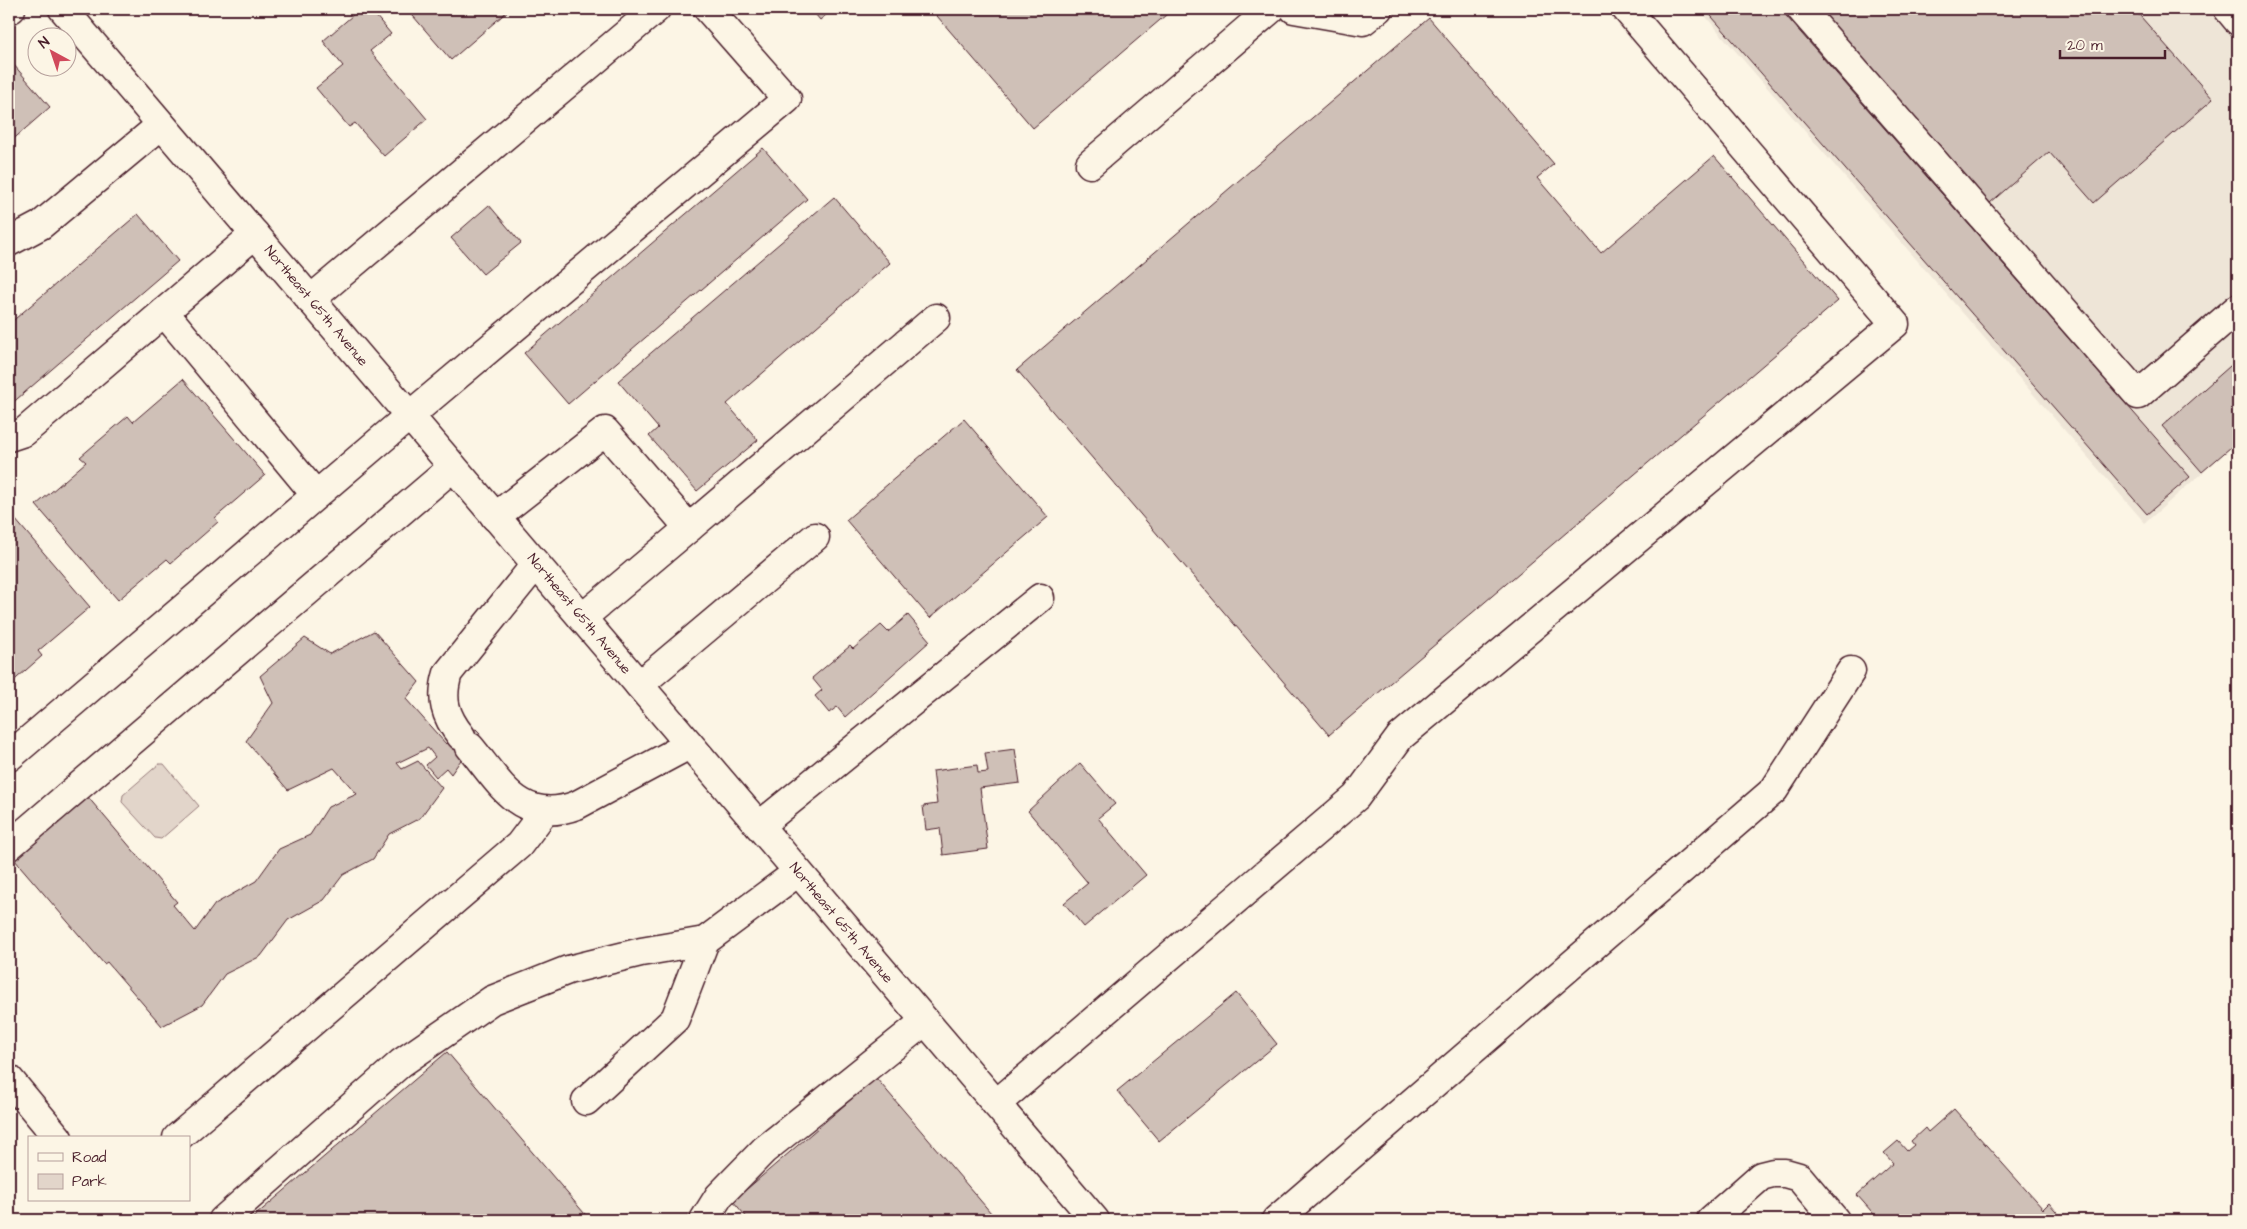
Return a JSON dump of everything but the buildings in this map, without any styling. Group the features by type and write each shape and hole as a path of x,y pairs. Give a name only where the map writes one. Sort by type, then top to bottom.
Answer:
{"street":[{"name":"Northeast 65th Avenue","path":"62,9 1095,1220"},
{"path":"310,300 656,9"},
{"path":"9,757 409,416 787,99 708,9"},
{"path":"1090,164 1271,9"},
{"path":"1294,9 1363,20 1378,9"},
{"path":"996,1104 1356,797 1400,737 1895,324 1626,9"},
{"path":"1802,9 2138,395 2238,308"},
{"path":"2228,9 2238,21"},
{"path":"9,242 41,225 161,125"},
{"path":"9,437 24,432 255,234"},
{"path":"164,312 316,495"},
{"path":"582,618 936,318"},
{"path":"495,517 605,431 689,528"},
{"path":"9,846 453,467"},
{"path":"638,685 815,537"},
{"path":"536,564 448,674 444,687 443,701 446,714 465,742 513,799 528,807 544,812 561,811 577,805 689,745"},
{"path":"759,826 1040,598"},
{"path":"1276,1220 1774,790 1851,671"},
{"path":"179,1136 520,845 544,812"},
{"path":"223,1220 401,1062 492,1000 568,970 641,952 705,941 798,872"},
{"path":"586,1101 675,1019 705,941"},
{"path":"704,1220 719,1196 764,1150 925,1021"},
{"path":"9,1079 56,1136"},
{"path":"1710,1220 1761,1176 1785,1173 1799,1177 1835,1220"}],"shaded area":[{"path":"1699,9 2238,9 2238,441 2145,523"}],"green space":[{"path":"159,764 164,764 199,806 161,839 155,838 122,802 123,795"}]}
